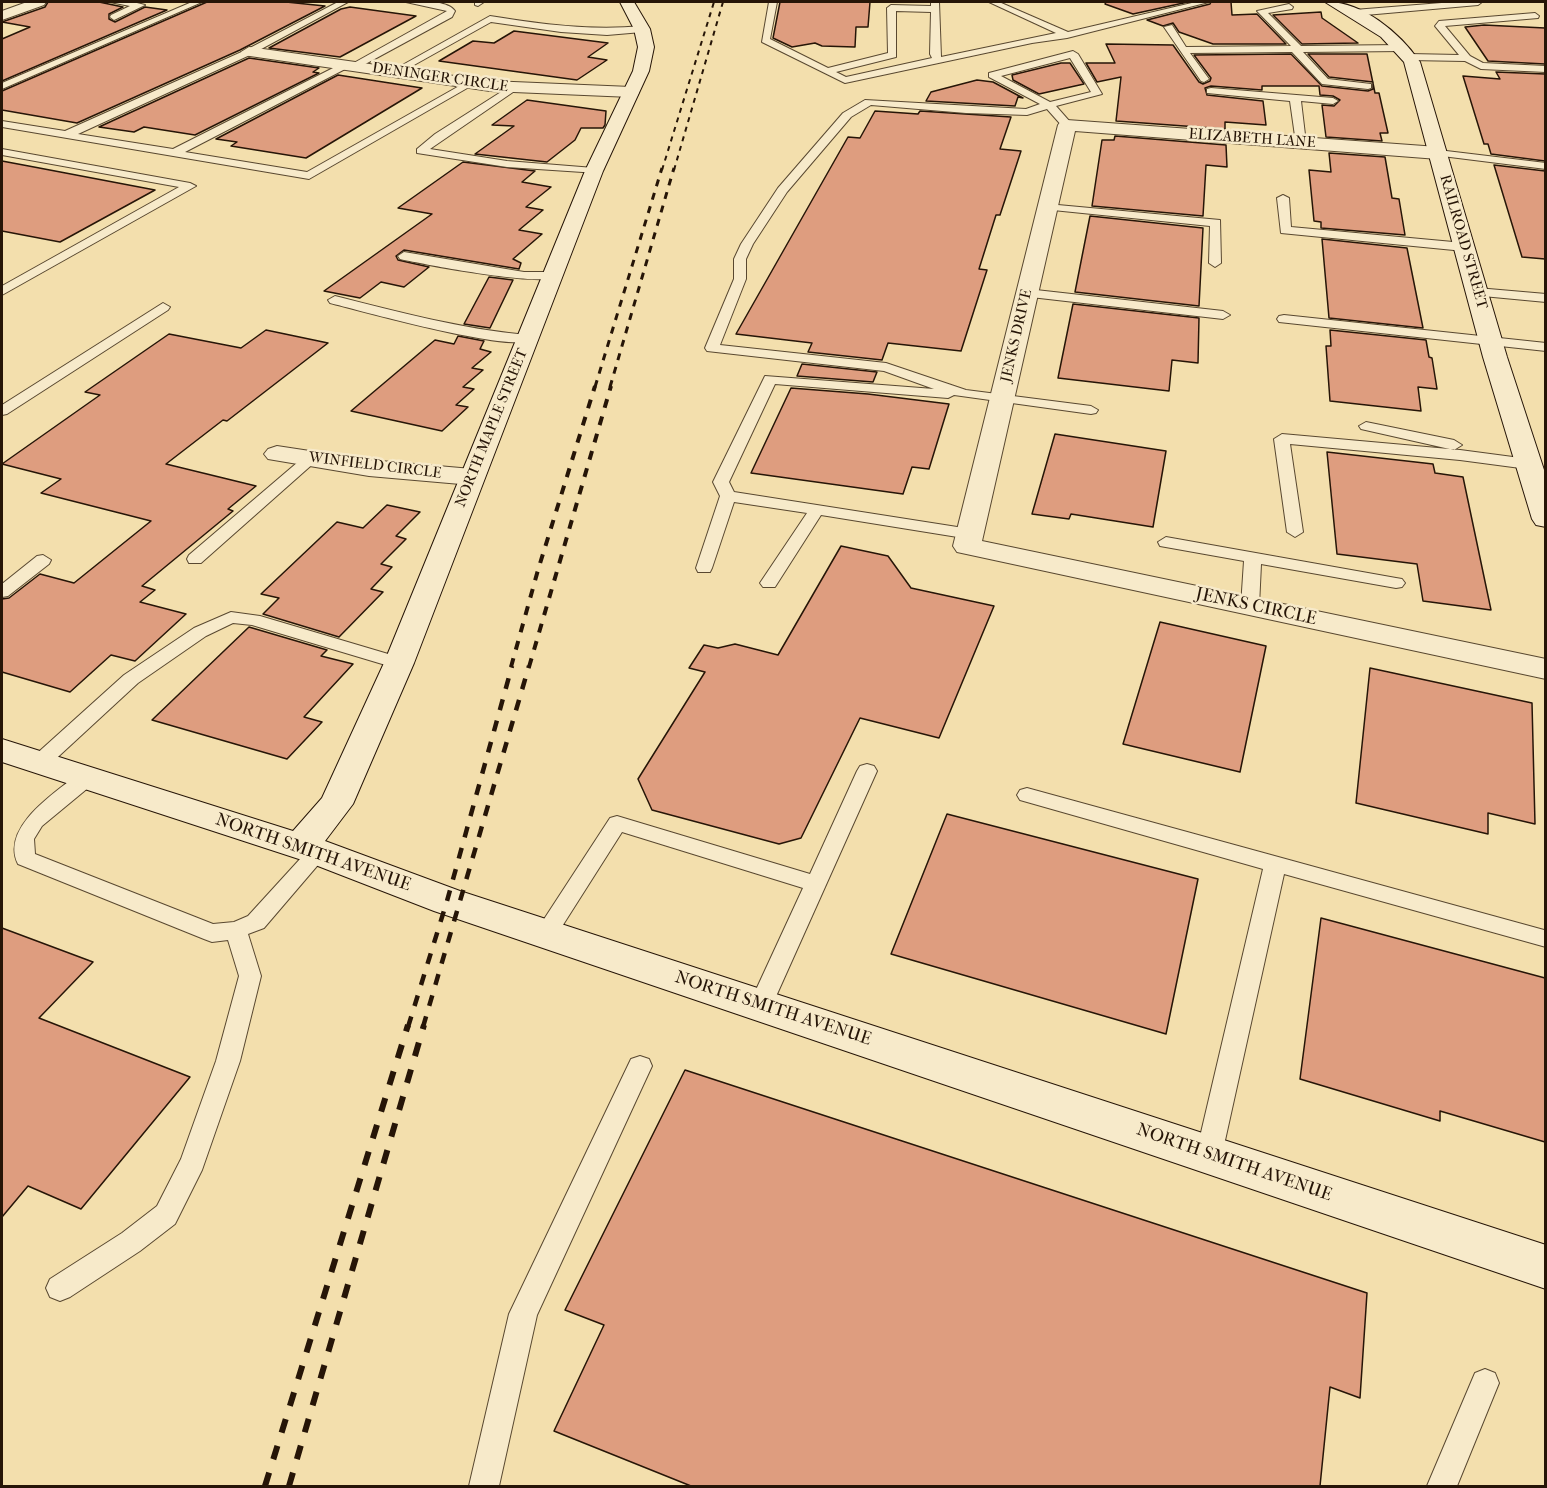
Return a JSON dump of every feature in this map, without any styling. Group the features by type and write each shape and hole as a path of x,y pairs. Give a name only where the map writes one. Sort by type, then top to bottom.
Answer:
{"main road":[{"path":"2,16 39,2"},
{"name":"NORTH MAPLE STREET","path":"310,849 336,804 399,663 594,171 641,71 646,47 642,29 627,2"},
{"name":"RAILROAD STREET","path":"1332,2 1382,30 1406,52 1417,74 1491,342 1545,519"},
{"name":"DENINGER CIRCLE","path":"249,52 512,88 631,92"},
{"name":"ELIZABETH LANE","path":"1067,125 1438,153"},
{"name":"JENKS DRIVE","path":"968,540 1067,125"},
{"name":"WINFIELD CIRCLE","path":"277,454 369,468 472,477"},
{"name":"JENKS CIRCLE","path":"968,540 1250,606 1545,669"},
{"name":"NORTH SMITH AVENUE","path":"2,750 310,849 447,901 1545,1267"}],"lane":[{"path":"114,2 145,3"},
{"path":"2,86 198,2"},
{"path":"66,135 249,52 344,2"},
{"path":"174,153 351,66 449,15 451,11 449,8 410,2"},
{"path":"773,2 765,40 845,80 936,57"},
{"path":"993,2 1067,35"},
{"path":"826,70 904,54 962,58 1037,38 1067,35 1205,2"},
{"path":"1354,13 1478,2"},
{"path":"114,16 145,3"},
{"path":"904,54 891,8 935,5 936,57"},
{"path":"1289,7 1262,11 1325,82 1368,86"},
{"path":"1535,16 1442,23 1440,26 1467,58 1481,66 1545,69"},
{"path":"394,72 490,19 561,30 607,32 642,29"},
{"path":"1168,27 1204,79"},
{"path":"1183,50 1296,48 1406,52 1467,58"},
{"path":"1067,125 1049,105 992,75 1073,54 1097,94 1049,105 1027,112 966,110 869,102 847,115 782,189 747,244 740,259 740,279 712,348 886,366 964,394 1091,410"},
{"path":"2,124 309,176 471,83"},
{"path":"512,88 439,136 421,151 507,164 594,171"},
{"path":"1212,92 1333,101"},
{"path":"1295,98 1301,143"},
{"path":"2,152 189,186 2,291"},
{"path":"1438,153 1545,166"},
{"path":"1283,198 1285,230 1464,247"},
{"path":"1047,207 1216,224 1215,263"},
{"path":"404,256 524,276 552,276"},
{"path":"1477,292 1545,298"},
{"path":"1027,293 1223,315"},
{"path":"335,300 456,330 495,337 527,339"},
{"path":"2,411 163,307"},
{"path":"1284,319 1545,347"},
{"path":"704,568 729,496 722,483 770,379 936,395 964,394"},
{"path":"1366,426 1444,444 1527,459"},
{"path":"1295,532 1282,440 1527,459"},
{"path":"195,559 310,459"},
{"path":"729,496 968,540"},
{"path":"769,584 816,511"},
{"path":"1166,542 1396,583"},
{"path":"1250,606 1253,558"},
{"path":"2,591 43,560"},
{"path":"40,762 131,679 200,632 231,617 254,620 399,663"},
{"path":"761,1005 867,771"},
{"path":"87,778 35,821 24,838 25,858 212,933 236,930 256,922 310,849"},
{"path":"1027,795 1544,939"},
{"path":"546,933 617,823 816,884"},
{"path":"1209,1154 1275,865"},
{"path":"60,1287 131,1242 166,1215 193,1162 228,1061 250,976 236,930"},
{"path":"484,1486 523,1314 640,1066"},
{"path":"1442,1486 1485,1383"}],"building":[{"path":"48,2 99,2 123,7 109,14 109,19 115,22 145,7 167,10 2,81 2,39 30,27 2,22 45,7"},
{"path":"207,2 286,2 325,6 240,50 77,123 2,110 2,91"},
{"path":"780,2 870,2 868,27 856,27 855,47 822,46 815,43 792,47 773,38"},
{"path":"1106,2 1188,2 1133,14 1105,4"},
{"path":"1211,2 1231,2 1232,15 1257,14 1286,44 1213,44 1179,32 1173,23 1163,26 1147,20"},
{"path":"350,7 416,16 340,57 269,48 341,9"},
{"path":"1321,12 1322,18 1358,43 1302,44 1273,15"},
{"path":"1484,25 1545,28 1545,64 1488,61 1465,27"},
{"path":"514,31 608,43 588,57 607,60 577,80 439,61 473,41 494,43"},
{"path":"1106,44 1173,45 1199,82 1203,84 1211,78 1194,55 1291,54 1322,86 1368,91 1373,89 1373,83 1375,93 1379,93 1388,133 1380,133 1382,141 1326,137 1322,105 1334,106 1340,100 1333,96 1320,95 1319,86 1262,86 1262,90 1211,86 1205,88 1207,95 1263,101 1266,125 1225,122 1225,129 1116,121 1121,77 1097,82 1086,63 1115,63"},
{"path":"1308,54 1367,54 1373,82 1329,77"},
{"path":"249,58 319,68 313,72 319,73 195,135 144,127 134,132 99,127"},
{"path":"1061,63 1070,63 1084,84 1039,94 1013,80 1012,75"},
{"path":"1496,72 1545,74 1545,161 1491,154 1488,144 1484,144 1463,76 1500,79"},
{"path":"338,75 422,88 306,158 231,146 237,142 216,139"},
{"path":"977,80 993,82 1023,98 1018,97 1015,106 926,101 931,92"},
{"path":"527,100 606,111 605,125 603,128 581,128 575,140 547,162 475,154 514,126 492,125"},
{"path":"875,111 918,114 920,111 1011,117 1000,149 1021,151 1000,215 996,215 979,269 987,270 961,351 888,343 882,360 808,352 812,343 736,334 848,137 860,138"},
{"path":"1115,136 1226,145 1227,167 1206,165 1203,216 1092,206 1102,140 1114,140"},
{"path":"1329,153 1385,157 1392,198 1399,199 1405,235 1321,228 1321,222 1314,221 1309,170 1331,172"},
{"path":"2,161 155,190 60,242 2,231"},
{"path":"463,162 535,171 522,182 551,187 526,207 543,210 519,230 542,234 513,259 521,263 519,269 404,250 396,256 398,260 429,267 404,287 381,282 360,298 324,291 432,214 398,208"},
{"path":"1494,165 1545,171 1545,259 1522,257"},
{"path":"1090,216 1203,228 1199,306 1075,292"},
{"path":"1322,239 1407,248 1423,328 1329,318"},
{"path":"489,277 513,280 490,328 464,324"},
{"path":"1073,304 1199,318 1198,363 1172,360 1169,391 1058,378"},
{"path":"266,330 328,343 227,421 223,420 166,464 256,486 228,509 233,511 142,586 155,590 140,602 186,614 135,661 111,655 70,692 2,672 2,599 9,598 40,574 74,583 151,521 41,493 61,479 2,464 100,395 85,392 169,334 241,348"},
{"path":"1330,330 1426,340 1429,357 1432,358 1437,389 1418,387 1421,411 1330,401 1326,346 1331,346"},
{"path":"458,336 484,341 480,349 491,352 472,368 483,370 463,387 474,389 456,405 468,407 442,431 351,411 435,340 454,344"},
{"path":"802,364 877,372 873,382 797,376"},
{"path":"791,388 949,404 929,469 912,467 903,494 751,473"},
{"path":"1055,434 1166,451 1153,527 1071,514 1069,519 1032,514"},
{"path":"1327,452 1433,464 1435,473 1463,477 1491,610 1423,601 1417,564 1337,554"},
{"path":"387,505 420,512 396,536 406,539 381,564 392,567 371,589 383,592 339,637 263,614 279,598 261,594 337,522 363,528"},
{"path":"841,546 888,556 911,588 994,606 939,738 860,718 801,838 779,844 652,810 638,779 705,672 689,668 704,645 718,648 735,644 778,655"},
{"path":"1160,622 1266,646 1240,772 1123,744"},
{"path":"249,627 327,650 321,656 353,664 304,717 322,722 287,759 152,720"},
{"path":"1370,668 1532,703 1535,824 1488,813 1488,834 1356,803"},
{"path":"947,814 1198,879 1166,1034 891,954"},
{"path":"1321,918 1545,978 1545,1142 1440,1111 1440,1121 1300,1079"},
{"path":"2,928 93,962 39,1018 190,1077 81,1209 28,1186 2,1217"},
{"path":"685,1070 1367,1293 1360,1398 1330,1387 1320,1486 691,1486 554,1431 604,1325 565,1310"}],"railway":[{"path":"662,170 714,2"},
{"path":"674,170 723,2"},
{"path":"595,387 662,168"},
{"path":"610,387 674,168"},
{"path":"511,667 538,570 595,386"},
{"path":"529,667 611,386"},
{"path":"408,1027 447,901 512,666"},
{"path":"423,1027 529,666"},
{"path":"265,1486 408,1025"},
{"path":"289,1486 424,1025"}]}
